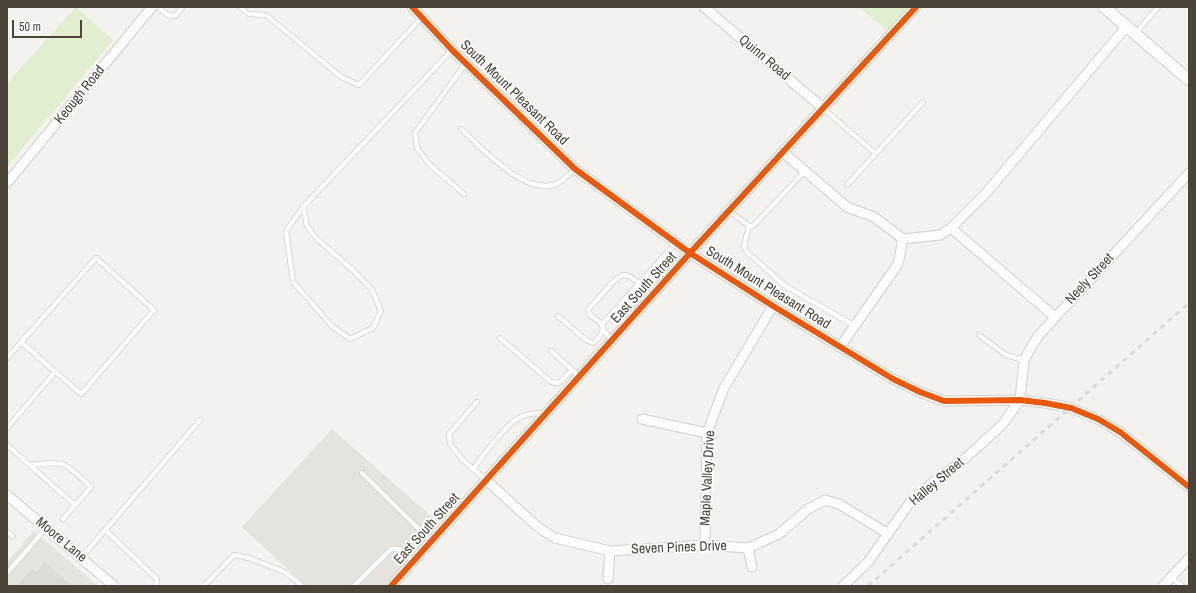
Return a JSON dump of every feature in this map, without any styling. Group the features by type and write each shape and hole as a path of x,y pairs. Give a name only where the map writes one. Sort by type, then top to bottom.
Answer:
{"street":[{"name":"Keough Road","path":"7,183 152,7"},
{"name":"South Mount Pleasant Road","path":"412,7 452,50 575,169 690,253 773,306 893,379 920,392 944,401 1020,400 1070,408 1098,419 1120,432 1189,487"},
{"name":"Quinn Road","path":"704,7 824,109"},
{"name":"East South Street","path":"391,586 487,481 690,253 784,153 916,7"},
{"path":"1104,7 1189,80"},
{"path":"784,153 848,207 874,217 903,239 940,235 951,228 986,193 1131,30"},
{"name":"Neely Street","path":"1020,400 1024,360 1038,336 1189,173"},
{"path":"951,228 1055,317"},
{"path":"840,347 898,264 903,239"},
{"name":"Maple Valley Drive","path":"705,545 708,433 724,388 773,306"},
{"name":"Halley Street","path":"843,586 868,562 908,505 932,483 960,463 1002,425 1020,400"},
{"path":"642,419 708,433"},
{"name":"Seven Pines Drive","path":"487,481 538,527 554,538 610,551 705,545 748,548 779,534 808,509 825,500 839,504 887,533"},
{"name":"Moore Lane","path":"7,495 114,586"},
{"path":"748,548 752,567"},
{"path":"608,579 610,551"},
{"path":"1163,586 1189,558"}],"lane":[{"path":"158,7 168,15 175,16 183,7"},
{"path":"240,7 249,14 266,15 341,77 359,85 422,17"},
{"path":"1131,30 1158,7"},
{"path":"303,207 306,226 316,238 354,271 372,290 381,311 373,328 350,339 332,326 293,282 286,231 303,207 452,50"},
{"path":"464,194 428,163 417,148 415,133 466,63"},
{"path":"848,185 923,102"},
{"path":"824,109 876,154"},
{"path":"461,129 513,174 526,182 541,186 558,183 575,169"},
{"path":"729,211 749,226 754,226 805,171"},
{"path":"749,226 744,246 746,251 784,285 855,326"},
{"path":"602,324 676,242"},
{"path":"7,358 21,342 96,258 154,310 81,394 21,342"},
{"path":"613,340 603,330 602,324 591,316 588,310 612,283 622,275 629,276 639,283"},
{"path":"558,316 586,340 593,343 599,338 603,330"},
{"path":"979,335 1006,356 1024,360"},
{"path":"500,338 551,382 559,383 572,370"},
{"path":"551,351 580,377"},
{"path":"7,428 55,372"},
{"path":"477,402 449,434 450,444 463,460 487,481"},
{"path":"474,469 481,457 509,424 523,415 548,413"},
{"path":"81,558 200,420"},
{"path":"7,445 75,505"},
{"path":"30,465 57,462 66,465 91,487 63,519"},
{"path":"362,474 432,542"},
{"path":"7,573 46,528"},
{"path":"105,530 157,579 156,586"},
{"path":"7,532 12,536"},
{"path":"354,586 391,549 399,548 414,562"},
{"path":"204,586 234,555 249,558 285,572 302,586"},
{"path":"1171,577 1182,586"}],"shaded area":[{"path":"332,429 442,526 385,586 306,586 242,527"},
{"path":"34,531 98,586 7,586 7,562"}],"green space":[{"path":"76,7 113,40 7,167 7,83"},
{"path":"859,7 909,7 887,31"}],"building":[{"path":"45,563 72,586 17,586 32,569 37,573"}],"railway":[{"path":"868,586 1189,303"}],"cycle path":[{"path":"412,7 452,50 575,169 690,253 773,306 893,379 920,392 944,401 1020,400 1071,408 1098,419 1120,432 1189,487"},
{"path":"391,586 690,253 916,7"}]}
